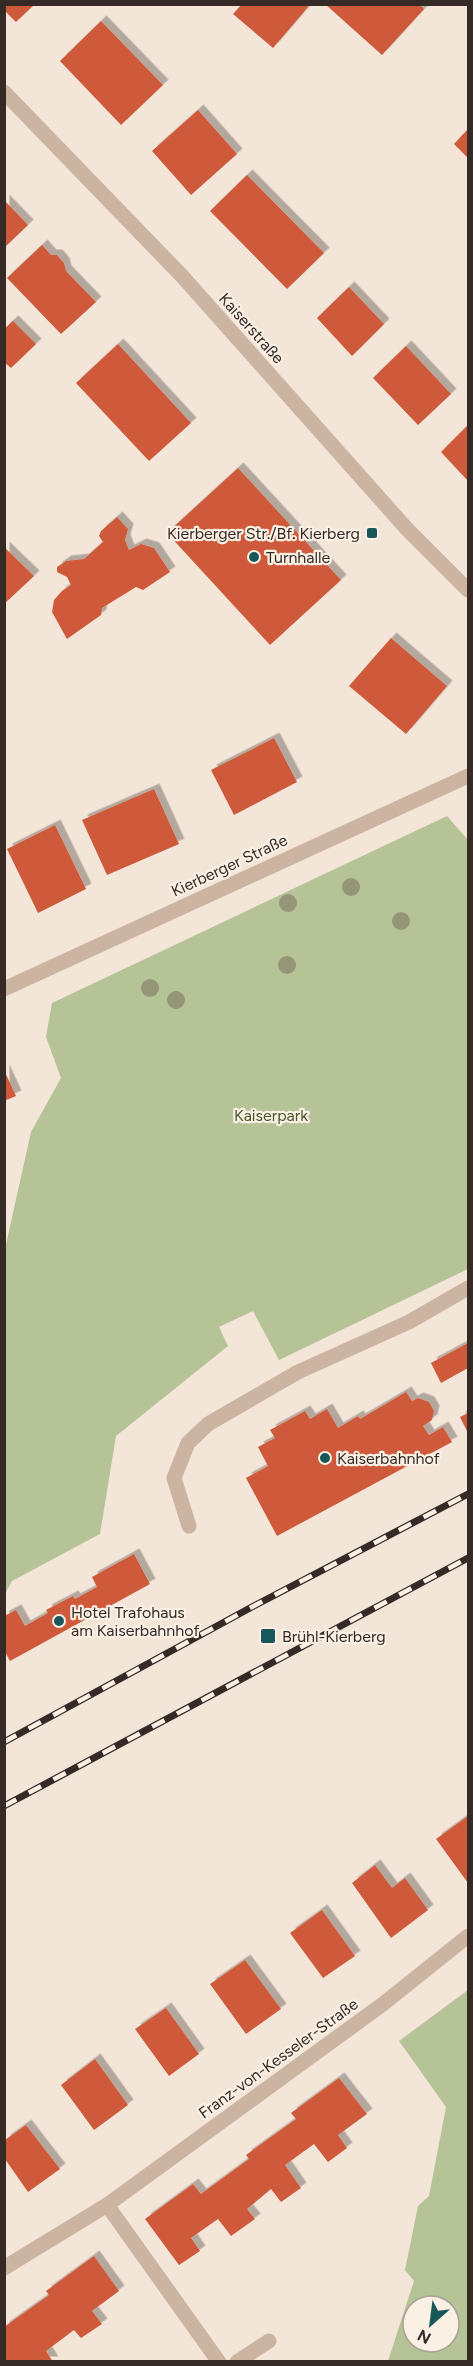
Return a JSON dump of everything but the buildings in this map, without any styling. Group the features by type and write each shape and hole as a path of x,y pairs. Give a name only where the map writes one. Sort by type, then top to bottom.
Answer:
{"street":[{"name":"Kaiserstraße","path":"4,92 182,276 406,528 468,590"},
{"name":"Kierberger Straße","path":"4,989 468,776"},
{"path":"189,1526 174,1478 188,1443 208,1424 298,1372 409,1322 468,1288"},
{"name":"Franz-von-Kesseler-Straße","path":"4,2268 107,2205 383,2004 468,1936"},
{"path":"107,2205 219,2361"},
{"path":"237,2361 269,2341"}],"green space":[{"name":"Kaiserpark","path":"447,816 468,840 468,1269 279,1360 253,1311 219,1327 228,1346 116,1436 100,1534 12,1581 5,1594 5,1249 31,1132 61,1078 46,1037 52,1003"},
{"path":"468,1990 468,2361 388,2361 401,2321 401,2354 461,2354 461,2294 410,2294 414,2281 405,2270 418,2206 429,2196 446,2107 399,2041"}],"railway":[{"path":"4,1742 250,1608 468,1494"},
{"path":"4,1806 468,1558"}],"place":[{"name":"Kierberger Str./Bf. Kierberg","path":"372,533"},
{"name":"Turnhalle","path":"254,557"},
{"name":"Kaiserbahnhof","path":"325,1458"},
{"name":"Hotel Trafohaus am Kaiserbahnhof","path":"59,1621"},
{"name":"Brühl-Kierberg","path":"268,1636"}]}
